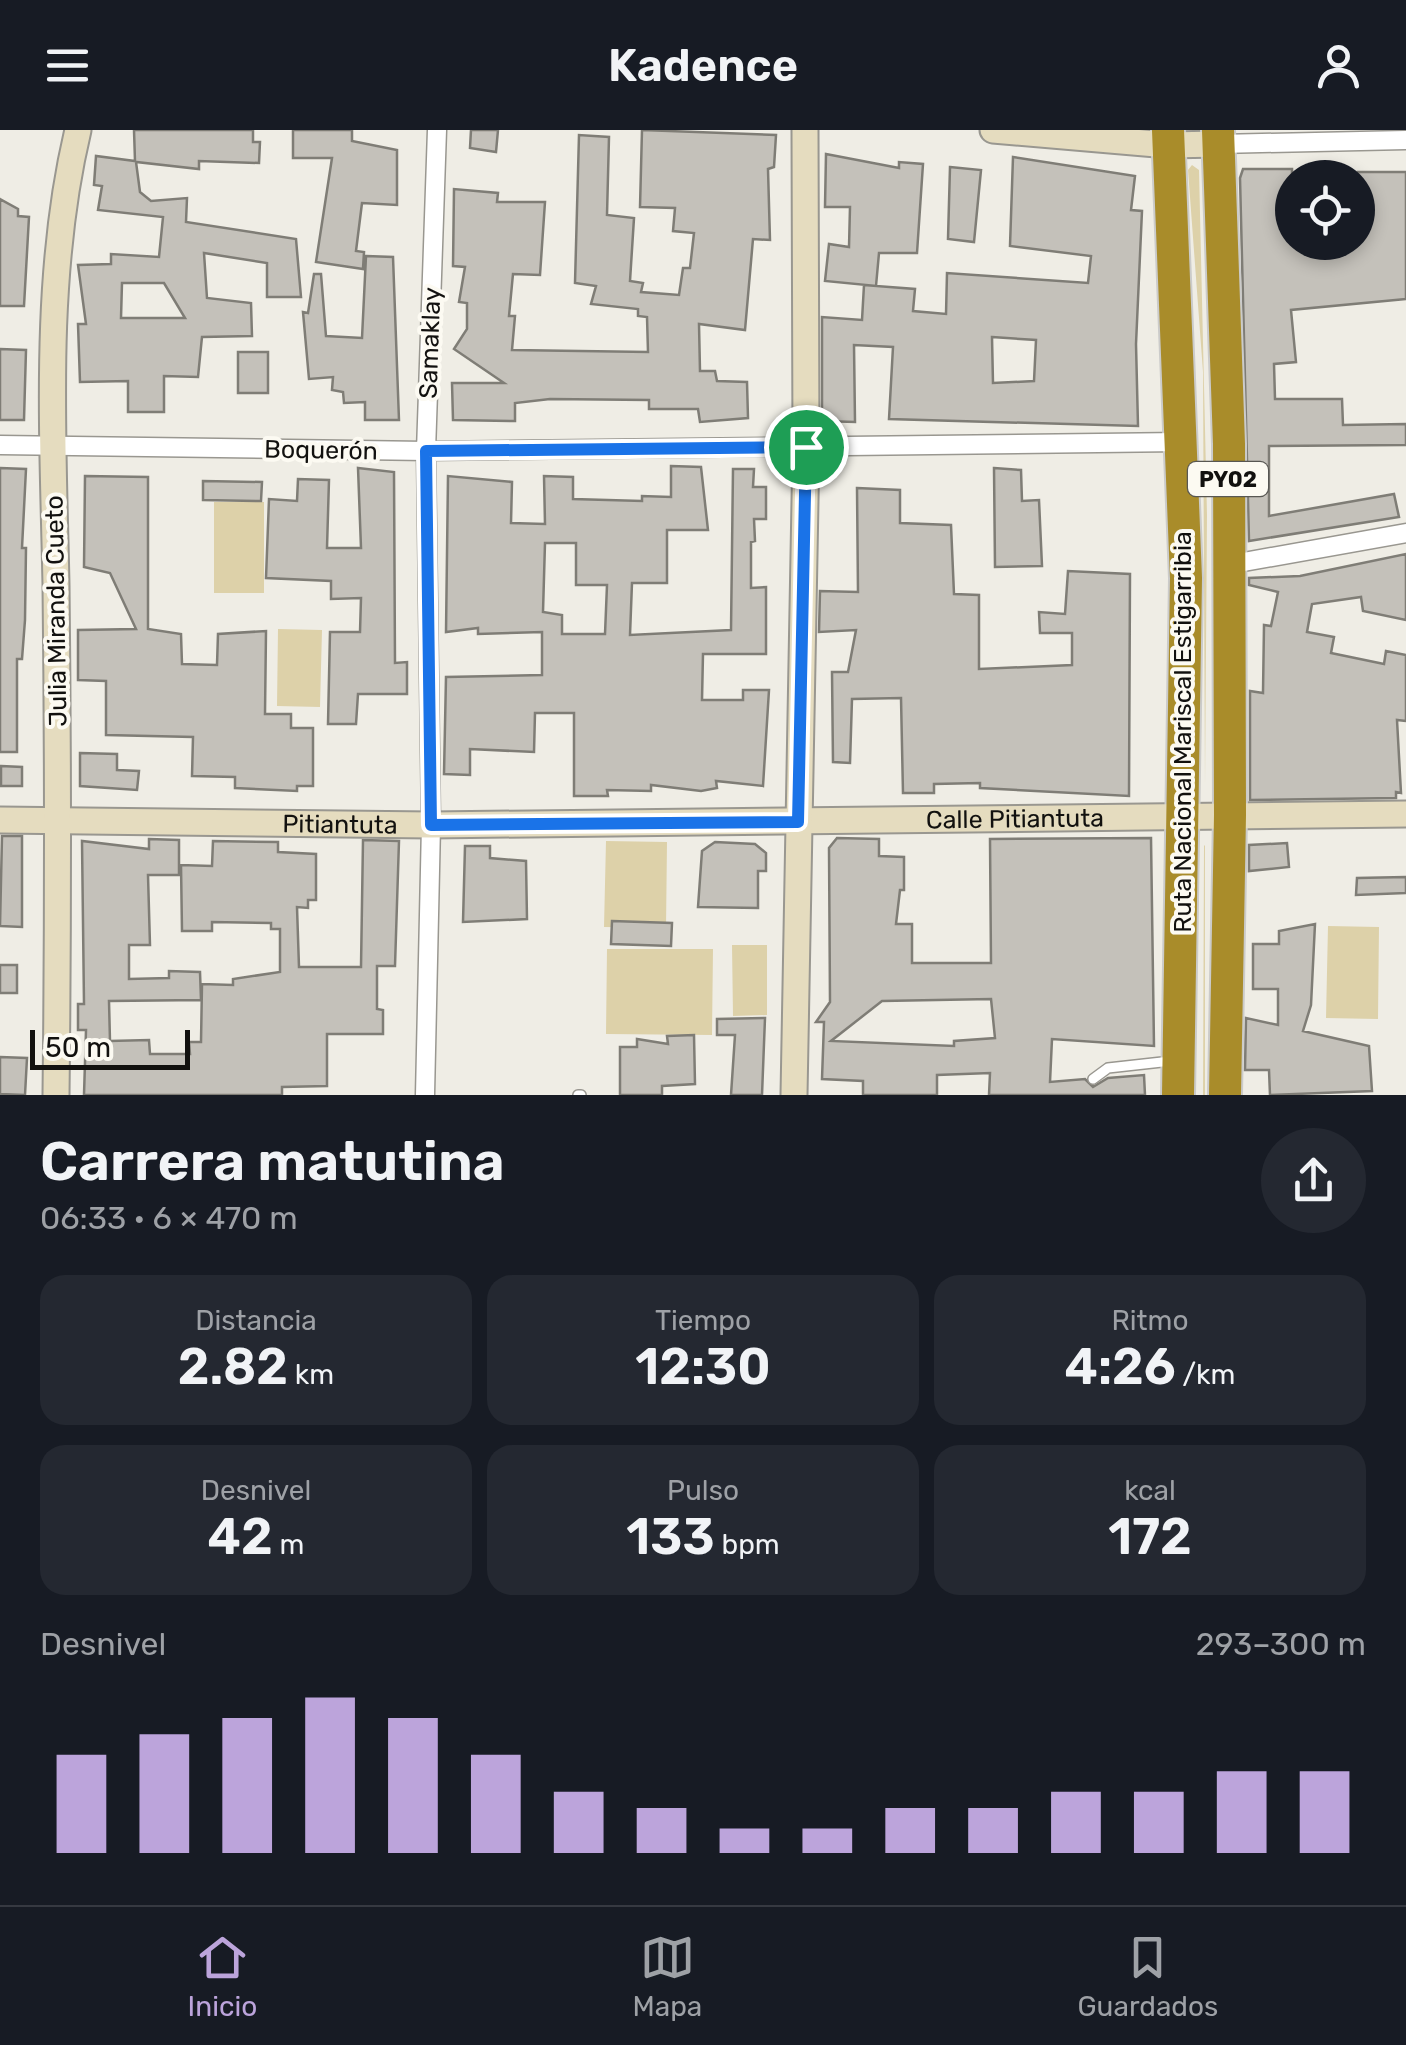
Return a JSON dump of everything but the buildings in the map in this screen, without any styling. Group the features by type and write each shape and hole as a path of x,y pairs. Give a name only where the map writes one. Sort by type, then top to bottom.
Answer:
{"highway":[{"name":"Ruta Nacional Mariscal Estigarribia","path":"1218,137 1228,444 1230,815 1224,1095"},
{"name":"Ruta Nacional Mariscal Estigarribia","path":"1168,138 1186,578 1178,1095"}],"street":[{"name":"Julia Miranda Cueto","path":"56,1095 59,820 54,446 60,213 78,130"},
{"name":"Samaklay","path":"425,1095 431,825 426,451 437,130"},
{"path":"794,1095 806,447 805,130"},
{"path":"994,130 1168,138 1406,140"},
{"name":"Boquerón","path":"0,445 426,451 1181,442"},
{"path":"1227,565 1406,533"},
{"name":"Calle Pitiantuta","path":"798,822 1406,814"},
{"name":"Pitiantuta","path":"0,820 431,825 798,822"}],"lane":[{"path":"1094,1079 1108,1068 1130,1063 1178,1061"},
{"path":"1121,1078 1130,1063"}],"shaded area":[{"path":"1192,165 1199,170 1207,515 1205,785 1203,372 1188,170"},
{"path":"214,502 264,502 264,593 214,593"},
{"path":"278,629 322,630 320,707 277,706"},
{"path":"606,841 667,842 666,928 604,927"},
{"path":"1204,846 1205,1095 1203,1095"},
{"path":"1328,926 1379,927 1378,1019 1326,1018"},
{"path":"732,945 767,945 767,1015 733,1016"},
{"path":"607,949 713,949 712,1035 606,1034"}],"route":[{"path":"806,447 798,822 431,825 426,451 806,447"}]}
